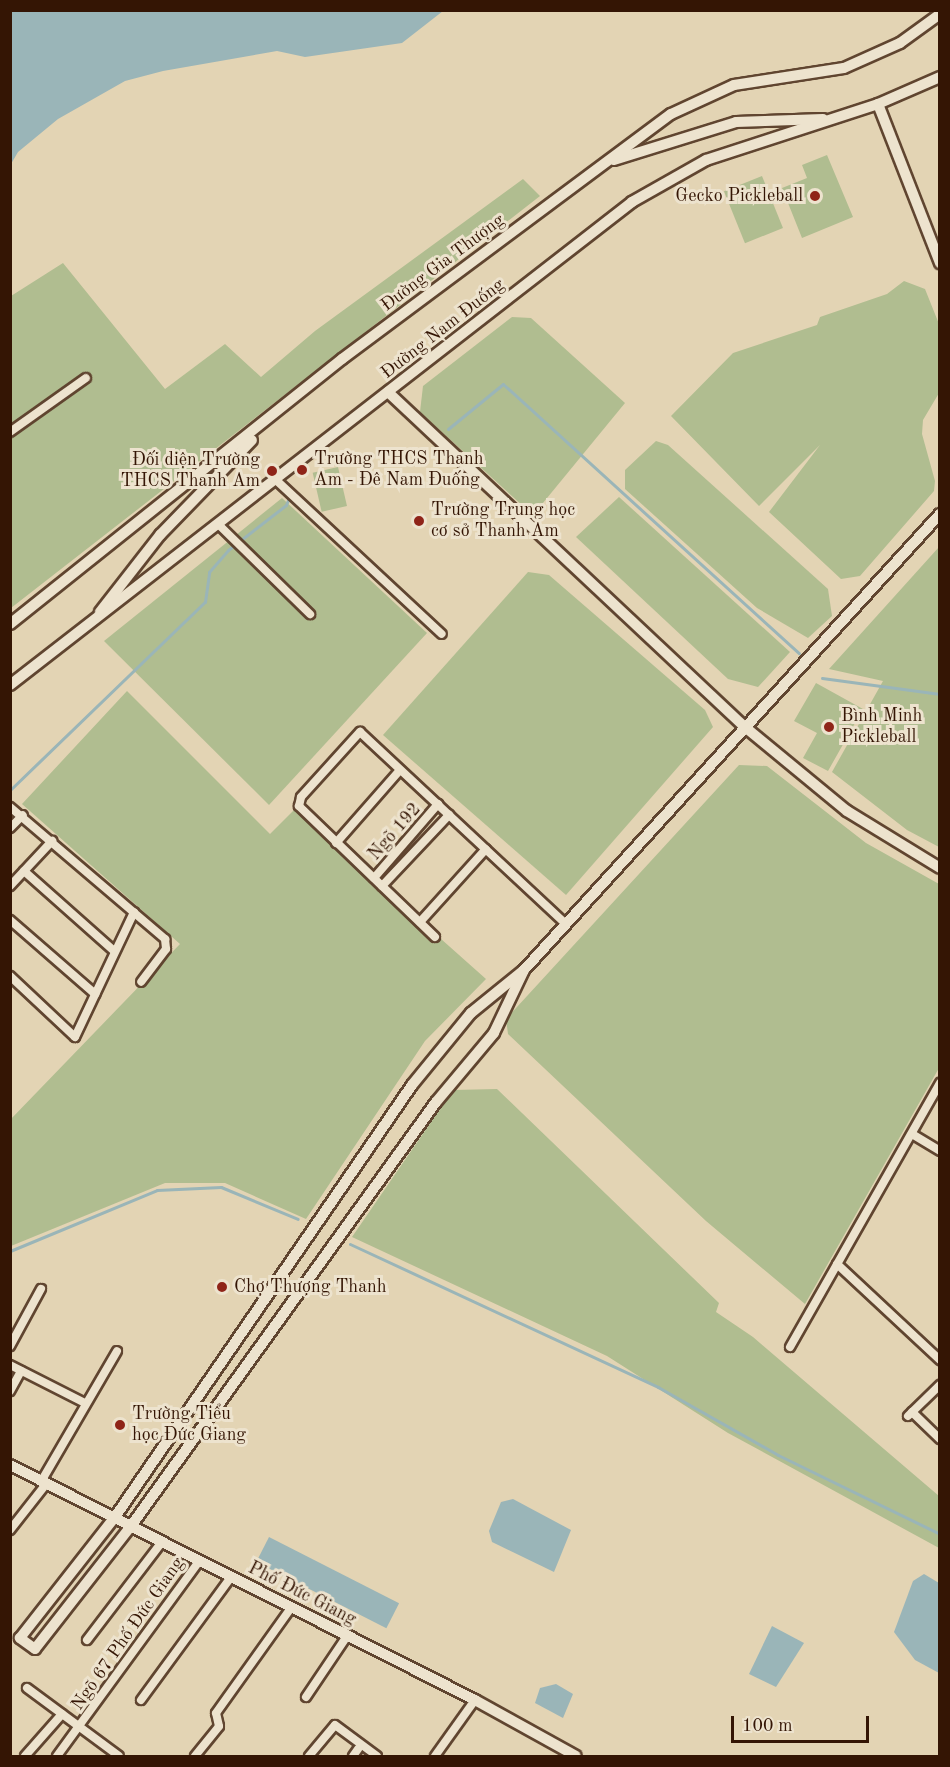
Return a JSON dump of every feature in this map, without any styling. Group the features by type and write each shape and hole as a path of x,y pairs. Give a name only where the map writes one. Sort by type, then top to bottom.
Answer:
{"main road":[{"name":"Đường Gia Thượng","path":"10,624 290,401 605,163 692,102 751,81 844,68 900,43 939,14"},
{"path":"929,82 939,69"},
{"name":"Đường Nam Đuống","path":"10,685 632,202 706,160 878,104 939,77"},
{"path":"878,104 939,263"},
{"path":"605,163 736,122 836,118"},
{"path":"388,392 745,727 847,811 939,868"},
{"path":"92,622 160,535 290,401"},
{"path":"524,970 494,1033 436,1102 131,1526 35,1649 20,1638 115,1517 412,1085 471,1013 524,970 939,514"},
{"name":"Phố Đức Giang","path":"10,1465 475,1700 576,1756"}],"street":[{"path":"10,432 86,378"},
{"path":"276,480 442,633"},
{"path":"218,524 310,614"},
{"path":"435,937 301,810 301,797 360,732 566,924"},
{"path":"336,843 400,770"},
{"name":"Ngõ 192","path":"374,878 438,804"},
{"path":"10,807 23,815 167,943 141,982"},
{"path":"382,886 449,814"},
{"path":"10,828 23,815"},
{"path":"10,886 52,841"},
{"path":"420,922 486,849"},
{"path":"24,871 113,950"},
{"path":"10,976 75,1037 113,950 134,912"},
{"path":"10,920 95,994"},
{"path":"790,1347 939,1083"},
{"path":"912,1134 939,1151"},
{"path":"837,1264 939,1360"},
{"path":"10,1346 41,1289"},
{"path":"10,1530 45,1482 85,1403 117,1351"},
{"path":"10,1365 85,1403"},
{"path":"10,1391 21,1371"},
{"path":"939,1386 910,1414 939,1439"},
{"path":"87,1640 162,1542"},
{"name":"Ngõ 67 Phố Đức Giang","path":"57,1756 82,1725 199,1561"},
{"path":"141,1700 231,1577"},
{"path":"195,1756 219,1726 216,1713 291,1608"},
{"path":"306,1697 347,1636"},
{"path":"27,1688 62,1714 82,1725 119,1756"},
{"path":"435,1756 475,1700"},
{"path":"25,1756 62,1714"},
{"path":"309,1756 335,1725 376,1756"},
{"path":"353,1756 358,1749"}],"green space":[{"name":"Gecko Pickleball","path":"827,155 853,217 802,238 782,188 807,178 802,165"},
{"path":"762,176 783,228 745,243 724,191"},
{"path":"523,179 540,196 11,608 11,296 63,263 165,389 225,344 261,377 315,331"},
{"path":"904,281 925,289 939,324 939,393 923,420 922,434 935,481 934,491 860,576 841,579 769,512 820,445 759,506 671,416 733,353 817,325 820,317 887,294"},
{"path":"512,317 531,318 625,403 538,509 524,507 420,412 423,386"},
{"path":"656,441 668,445 828,589 832,616 808,638 757,608 625,489 625,470"},
{"path":"338,467 347,506 322,512 313,473"},
{"path":"619,497 790,652 758,687 728,679 576,537"},
{"path":"282,498 427,633 269,805 104,641"},
{"path":"939,547 939,847 907,830 832,772 883,681 829,669"},
{"path":"528,572 549,575 705,710 713,727 566,895 383,735"},
{"name":"Bình Minh Pickleball","path":"816,683 863,709 828,771 803,758 817,733 794,721"},
{"path":"127,691 270,834 295,809 486,979 425,1041 306,1219 225,1183 165,1183 11,1246 10,1120 180,944 22,804"},
{"path":"739,765 767,766 866,843 939,884 939,1068 805,1304 706,1221 508,1034 506,1019"},
{"path":"497,1089 719,1303 716,1312 753,1337 939,1496 939,1548 728,1433 607,1356 352,1237 453,1090"}],"water":[{"path":"11,10 443,11 402,43 305,57 277,51 163,71 125,81 58,119 18,152 11,164"},
{"path":"513,1499 571,1530 554,1572 492,1542 489,1531 501,1502"},
{"path":"269,1537 399,1603 386,1628 256,1562"},
{"path":"924,1574 939,1583 939,1673 915,1660 894,1632 913,1581"},
{"path":"772,1626 804,1643 776,1687 749,1674"},
{"path":"556,1684 573,1694 563,1718 535,1703 540,1688"}],"waterway":[{"path":"448,429 503,384 799,653"},
{"path":"10,790 205,602 209,572 228,550 286,505 290,495"},
{"path":"822,678 940,694"},
{"path":"10,1251 157,1190 221,1187 298,1219"},
{"path":"350,1244 658,1387 778,1455 940,1534"}],"place":[{"name":"Gecko Pickleball","path":"815,196"},
{"name":"Trường THCS Thanh Am - Đê Nam Đuống","path":"302,470"},
{"name":"Đối diện Trường THCS Thanh Am","path":"272,471"},
{"name":"Trường Trung học cơ sở Thanh Am","path":"419,521"},
{"name":"Bình Minh Pickleball","path":"829,727"},
{"name":"Chợ Thượng Thanh","path":"222,1287"},
{"name":"Trường Tiểu học Đức Giang","path":"120,1425"}]}
